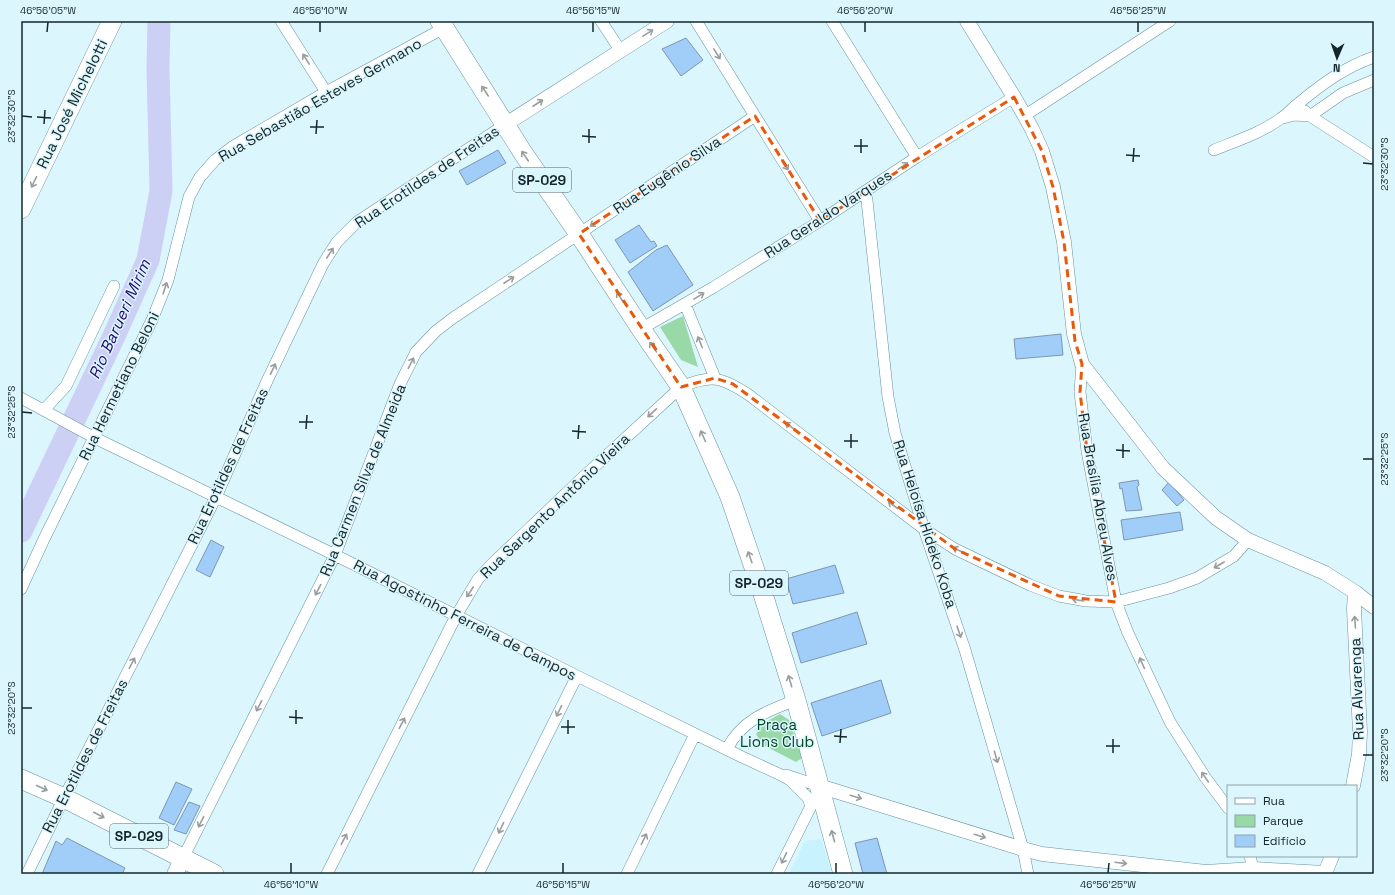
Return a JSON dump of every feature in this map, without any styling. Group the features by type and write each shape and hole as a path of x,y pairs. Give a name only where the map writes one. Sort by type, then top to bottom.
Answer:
{"highway":[{"name":"Rua José Michelotti","path":"21,209 112,21"},
{"name":"SP-029","path":"442,24 523,153 681,387 730,497 763,594 796,700 814,792 843,874"},
{"name":"SP-029","path":"21,779 64,798 179,866 214,874"}],"street":[{"path":"281,21 326,92"},
{"path":"601,21 620,50"},
{"path":"506,124 667,21"},
{"path":"696,21 820,221"},
{"path":"832,21 916,157"},
{"name":"Rua Brasília Abreu Alves","path":"967,21 1032,129 1042,151 1053,187 1064,242 1075,341 1082,364 1080,392 1087,451 1116,602 1128,633 1170,722 1205,777 1227,807"},
{"path":"1024,116 1170,21"},
{"name":"Rua Sebastião Esteves Germano","path":"200,177 214,160 232,147 442,24"},
{"path":"1281,119 1298,103 1325,82 1362,61 1374,57"},
{"path":"1214,150 1257,132 1281,119 1294,115 1310,116 1343,93 1374,80"},
{"name":"Rua Geraldo Varques","path":"641,329 686,304 820,221 916,157 1014,97"},
{"path":"1298,103 1310,116 1374,157"},
{"name":"Rua Eugênio Silva","path":"579,234 755,116"},
{"name":"Rua Erotildes de Freitas","path":"27,874 216,497 271,374 323,264 337,242 357,222 506,124"},
{"name":"Rua Hermetiano Beloni","path":"21,589 44,539 152,320 161,299 177,246 189,197 200,177"},
{"name":"Rua Heloísa Hideko Koba","path":"866,191 888,397 896,433 924,529 965,650 1023,849 1028,874"},
{"name":"Rua Carmen Silva de Almeida","path":"179,866 335,556 400,384 416,352 436,331 453,318 579,234"},
{"path":"44,410 66,386 114,286"},
{"path":"686,304 715,378"},
{"path":"1082,364 1163,468 1216,518 1248,540 1325,573 1355,592 1374,607"},
{"path":"681,387 702,379 715,378 733,384 924,529 955,549 1030,585 1059,596 1086,601 1116,602 1169,588 1197,578 1234,556 1248,540"},
{"name":"Rua Sargento Antônio Vieira","path":"326,874 456,616 478,579 580,480 681,387"},
{"name":"Rua Agostinho Ferreira de Campos","path":"21,398 95,438 814,792 1042,854 1206,872 1233,872 1252,862 1325,874"},
{"name":"Rua Alvarenga","path":"1353,785 1359,754 1360,732 1354,609 1355,592"},
{"path":"478,874 577,676"},
{"path":"727,749 731,742 751,720 765,712 796,700"},
{"path":"627,874 695,734"},
{"path":"777,874 798,829 809,812 814,792 791,776 782,775"},
{"path":"1325,874 1332,857"}],"highlighted area":[{"path":"1014,97 1042,151 1053,187 1064,242 1075,341 1082,364 1080,392 1087,451 1116,602 1059,596 955,549 733,384 715,378 681,387 579,234 755,116 820,221"}],"shaded area":[{"path":"821,839 832,874 789,874 805,841"}],"green space":[{"path":"683,316 698,367 681,360 660,327"},
{"name":"Praça Lions Club","path":"780,714 789,720 802,758 796,762 763,745 756,734 764,723"}],"building":[{"path":"686,38 703,60 681,76 662,49"},
{"path":"498,150 506,163 467,185 459,171"},
{"path":"639,225 651,242 654,241 657,246 630,263 615,240"},
{"path":"667,245 693,285 653,311 628,272 656,250"},
{"path":"1061,334 1063,355 1016,359 1014,339"},
{"path":"1138,480 1139,485 1137,487 1142,510 1126,511 1122,488 1120,489 1119,483"},
{"path":"1169,482 1184,500 1177,506 1162,490"},
{"path":"1180,512 1183,530 1124,540 1121,520"},
{"path":"211,540 224,547 210,577 196,570"},
{"path":"835,565 844,593 793,604 786,579"},
{"path":"857,612 867,644 801,663 792,633"},
{"path":"881,680 891,713 822,736 811,703"},
{"path":"176,782 192,789 174,825 159,818"},
{"path":"189,802 200,806 186,834 174,830"},
{"path":"67,838 125,868 122,874 42,874 56,841 62,845"},
{"path":"877,838 887,874 863,874 855,843"}],"waterway":[{"name":"Rio Barueri Mirim","path":"21,531 114,336 148,260 161,191 158,68 159,21"}]}
